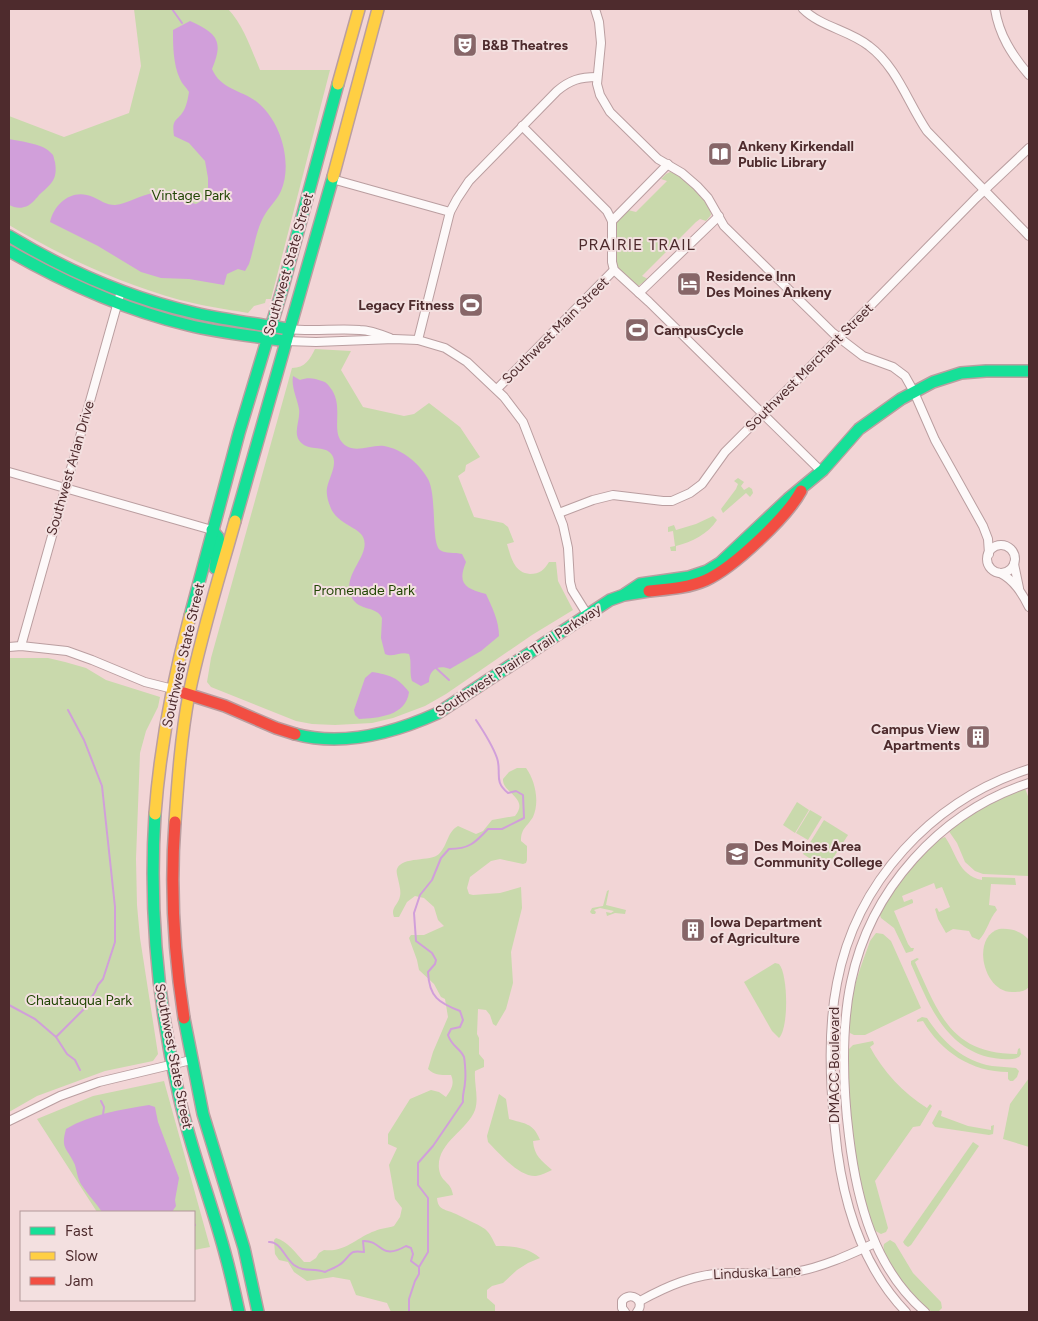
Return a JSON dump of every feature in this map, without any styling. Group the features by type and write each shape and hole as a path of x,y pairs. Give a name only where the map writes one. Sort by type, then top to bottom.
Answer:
{"main road":[{"name":"Southwest State Street","path":"239,1312 226,1256 188,1132 163,1012 154,926 154,834 157,788 163,744 182,645 212,530 359,9"},
{"name":"Southwest State Street","path":"258,1312 244,1248 203,1114 191,1060 180,985 173,898 174,832 178,773 189,694 207,619 332,179 378,9"},
{"path":"9,236 50,259 121,291 194,313 289,330"},
{"path":"9,251 60,279 118,303 190,325 286,341"},
{"name":"Southwest Prairie Trail Parkway","path":"173,689 236,710 280,730 304,736 349,738 409,726 438,713 587,614 610,600 624,595 640,584 689,577 714,567 735,551 788,499 801,491 842,450 850,437 879,412 914,392 959,373 1029,372"},
{"name":"Southwest Prairie Trail Parkway","path":"942,380 1029,378"},
{"path":"212,530 219,530 234,525"},
{"path":"207,619 219,541 212,530"}],"street":[{"path":"595,9 599,22 601,42 597,77 600,95 610,112 658,159 682,173 697,186 708,198 730,232 838,338 863,356 894,367 905,376 914,392 931,433 983,526 988,538 989,564 993,570 1006,576 1019,588"},
{"path":"803,9 810,16 855,36 870,46 882,58 893,71 914,113 927,131 1029,236"},
{"path":"995,9 1005,41 1013,56 1029,75"},
{"path":"418,340 450,212 463,188 557,90 568,82 585,77 597,77"},
{"path":"522,126 607,211 612,221 612,262 614,270 821,471"},
{"name":"Southwest Merchant Street","path":"559,513 593,500 613,495 663,501 681,498 702,484 724,452 763,415 984,190 1029,148"},
{"path":"612,221 668,164"},
{"path":"332,179 450,212"},
{"path":"639,293 719,216"},
{"name":"Southwest Main Street","path":"497,389 614,270"},
{"name":"Southwest Arlan Drive","path":"21,646 121,291"},
{"path":"289,330 359,330 394,339"},
{"path":"286,341 316,342 394,339 430,342 467,362 497,389 523,422 559,513 568,542 572,590 587,614"},
{"path":"9,472 212,530"},
{"path":"983,526 1002,546"},
{"path":"989,554 994,548 1002,546 1008,547 1012,551 1019,588 1029,607"},
{"path":"1000,573 1008,571 1014,564"},
{"name":"Southwest Prairie Trail Parkway","path":"9,647 21,646 67,651 132,677 173,689"},
{"name":"DMACC Boulevard","path":"906,1312 878,1277 863,1249 851,1215 841,1173 832,1101 832,1040 837,982 846,948 859,916 873,891 909,843 958,802 996,782 1029,769"},
{"name":"DMACC Boulevard","path":"925,1312 897,1282 875,1243 865,1217 854,1174 846,1103 845,1032 846,1009 851,981 862,942 883,899 901,873 930,842 964,814 1000,795 1029,783"},
{"path":"9,1121 72,1092 113,1078 191,1060"},
{"name":"Linduska Lane","path":"625,1312 622,1306 625,1298 637,1297 640,1301 690,1278 724,1273 793,1272 815,1268 875,1243"},
{"path":"637,1312 640,1307 640,1301"}],"green space":[{"name":"Vintage Park","path":"134,9 228,9 243,30 260,70 330,70 271,299 266,299 265,303 254,306 248,313 189,302 135,286 50,248 9,225 9,116 64,137 129,113 141,66"},
{"path":"670,172 688,183 695,190 710,210 711,215 706,221 700,219 696,222 642,276 648,279 638,286 634,285 615,265 615,224 628,210 636,212 667,181 661,179"},
{"name":"Promenade Park","path":"315,349 351,351 341,370 363,407 404,416 414,414 429,403 460,427 480,457 466,465 465,471 458,476 474,517 503,523 508,527 514,542 507,544 514,564 520,571 530,574 536,573 549,562 556,562 558,581 573,610 425,706 393,718 372,723 335,725 296,721 211,687 207,682 211,658 292,368 304,365"},
{"path":"738,478 744,482 741,486 744,490 749,487 753,493 750,497 746,493 723,513 721,509 736,489 738,484 734,481"},
{"path":"713,516 717,520 709,529 694,540 676,546 676,551 671,551 670,547 675,546 673,531 668,532 668,527 674,525 676,530"},
{"name":"Chautauqua Park","path":"9,658 48,658 65,662 86,668 106,680 160,697 158,707 146,731 140,753 136,859 140,938 158,1054 153,1061 105,1071 37,1096 9,1112"},
{"path":"517,768 526,768 536,791 535,811 533,817 523,830 521,837 521,841 527,846 526,863 500,859 491,861 470,877 467,888 469,894 473,895 500,893 521,887 522,908 511,952 513,983 506,1009 496,1026 486,1010 478,1009 477,1034 479,1038 479,1054 484,1060 484,1067 475,1071 475,1110 466,1124 442,1152 439,1160 440,1174 452,1190 453,1195 437,1198 439,1205 443,1209 485,1229 496,1246 508,1246 530,1251 540,1258 517,1270 503,1283 492,1286 487,1290 487,1298 495,1305 495,1312 391,1312 387,1303 356,1295 350,1280 333,1277 307,1281 294,1272 288,1262 279,1260 275,1254 274,1240 276,1238 284,1242 304,1262 310,1262 324,1250 345,1247 377,1230 394,1226 400,1217 402,1208 395,1199 389,1165 397,1148 388,1144 388,1134 410,1099 431,1090 439,1092 446,1097 453,1081 451,1075 436,1074 428,1069 448,1017 445,999 441,997 434,984 419,970 409,938 411,935 424,935 444,926 438,920 434,907 424,898 415,896 407,902 399,917 394,917 393,911 400,893 397,869 405,862 430,858 439,854 454,829 458,826 476,834 483,831 492,820 515,816 519,810 518,800 504,784 503,779 509,772"},
{"path":"1025,788 1029,799 1029,876 983,874 975,871 965,862 957,843 948,830 984,806"},
{"path":"797,802 809,810 795,833 783,825"},
{"path":"810,810 822,817 808,840 796,833"},
{"path":"824,820 848,835 826,869 803,854"},
{"path":"945,837 959,863 968,874 982,880 982,877 1015,878 1016,885 991,884 989,905 995,906 997,910 979,940 972,937 969,931 953,929 946,933 935,909 937,908 939,912 950,907 942,887 936,889 934,883 902,896 904,902 912,899 913,901 913,903 894,911 908,944 911,948 914,948 913,951 906,953 894,928 881,918 879,912 903,875 939,838"},
{"path":"609,890 606,905 626,910 625,914 615,913 607,916 606,912 611,913 614,911 600,908 594,910 595,914 592,914 590,912 592,908 603,906 607,891"},
{"path":"999,929 1015,931 1023,934 1029,940 1029,987 1023,991 1012,992 1002,990 994,983 984,964 983,952 985,942 990,934"},
{"path":"876,933 883,934 891,941 921,1008 865,1035 854,1035 850,1033 849,1022 852,998 858,974 870,941"},
{"path":"919,959 915,962 940,1014 950,1028 962,1039 977,1047 995,1052 1017,1054 1020,1048 1021,1054 1019,1057 1000,1059 988,1057 972,1051 959,1043 939,1020 924,993 911,964 911,961"},
{"path":"775,963 779,964 782,970 786,989 786,1013 779,1038 772,1031 744,982"},
{"path":"922,1017 927,1018 940,1035 963,1055 992,1066 1016,1068 1019,1071 1017,1077 1010,1081 1008,1079 1008,1072 982,1068 959,1058 939,1042 923,1021 917,1022"},
{"path":"873,1041 874,1044 870,1047 894,1081 927,1108 930,1104 932,1106 920,1126 913,1127 875,1181 888,1228 886,1232 881,1234 874,1230 863,1194 853,1139 849,1102 849,1049 853,1045"},
{"path":"1029,1078 1029,1147 1003,1139 1010,1104"},
{"path":"164,1081 210,1247 195,1250 195,1211 96,1211 37,1119 93,1096"},
{"path":"499,1094 506,1099 509,1119 528,1125 537,1134 540,1140 533,1141 535,1151 539,1158 552,1170 536,1176 523,1173 510,1164 488,1142 487,1136"},
{"path":"939,1110 942,1111 941,1116 968,1126 991,1130 991,1126 994,1125 993,1134 935,1127 932,1123"},
{"path":"973,1142 979,1146 908,1247 903,1242"},
{"path":"890,1240 895,1243 913,1273 941,1302 942,1308 938,1312 932,1312 926,1307 909,1291 893,1271 884,1252 884,1244"}],"shaded area":[{"path":"190,21 207,30 216,39 216,59 212,69 216,76 226,86 257,102 273,120 283,143 285,156 286,168 281,191 261,221 249,264 245,271 238,269 227,274 224,285 189,279 161,278 141,272 98,246 50,222 56,208 61,203 79,194 93,197 112,205 125,203 155,193 171,195 196,204 203,200 208,192 205,161 189,143 174,136 173,130 175,122 185,108 189,92 181,81 176,67 173,30"},
{"path":"9,139 44,148 53,155 55,162 56,168 53,181 32,202 22,208 9,205"},
{"path":"293,376 300,380 316,379 329,385 337,403 338,436 345,445 356,449 384,446 397,450 410,458 425,473 431,486 437,546 442,551 462,554 466,562 462,575 465,584 473,590 486,594 493,609 499,636 481,651 450,669 442,667 435,669 432,671 429,682 421,686 412,681 409,654 385,654 381,638 382,618 380,614 359,605 352,598 349,589 350,581 365,544 361,534 337,517 329,504 327,490 334,467 332,455 327,450 304,445 298,437 299,409 293,388"},
{"path":"372,672 384,674 401,683 409,692 407,700 397,711 390,714 359,719 355,715 354,710 365,678"},
{"path":"149,1105 155,1107 158,1122 179,1178 175,1200 176,1206 173,1211 101,1211 80,1182 75,1165 64,1145 66,1129 96,1116"}],"waterway":[{"path":"172,9 182,23"},
{"path":"436,668 449,680"},
{"path":"56,1037 84,1009 95,992 103,979 115,942 115,907 102,786 84,740 68,710"},
{"path":"409,1312 409,1299 419,1274 419,1267 428,1252 428,1198 418,1185 418,1163 433,1146 463,1102 465,1085 464,1057 448,1035 451,1029 460,1027 463,1020 460,1011 441,1002 430,988 428,972 436,960 432,953 416,941 414,913 420,895 432,880 441,858 449,849 467,846 488,829 502,829 524,818 523,795 516,791 508,793 503,789 499,781 497,758 476,720"},
{"path":"9,1005 35,1019 56,1037 67,1054 75,1060 80,1070"},
{"path":"101,1101 104,1107 103,1115"},
{"path":"269,1242 276,1244 294,1265 305,1269 325,1272 334,1268 352,1253 356,1251 364,1252 363,1241 374,1243 386,1251 397,1250 406,1246 411,1248 413,1254 411,1261 419,1267"}],"traffic: fast":[{"path":"190,616 239,433 283,287 338,84"},
{"path":"235,521 333,177"},
{"path":"9,236 76,272 146,300 230,320 289,329"},
{"path":"9,251 74,285 141,312 200,328 286,341"},
{"path":"625,594 640,584 689,577 707,571 720,563 788,499 823,470 859,429 901,399 933,382 961,373 1029,371"},
{"path":"212,530 219,541 215,568"},
{"path":"295,734 313,738 350,738 368,736 404,727 438,713 610,600 624,595 649,591"},
{"path":"155,814 153,849 154,921 166,1027 184,1116 230,1271 239,1312"},
{"path":"184,1018 203,1114 244,1248 258,1312"}],"traffic: slow":[{"path":"338,84 359,9"},
{"path":"333,177 378,9"},
{"path":"175,822 182,742 189,694 235,521"},
{"path":"155,814 168,714 190,616"}],"traffic: jam":[{"path":"649,591 692,585 717,574 758,541 784,514 801,491"},
{"path":"184,693 225,706 295,734"},
{"path":"175,822 174,920 184,1018"}],"place":[{"name":"B&B Theatres","path":"465,45"},
{"name":"Ankeny Kirkendall Public Library","path":"720,154"},
{"name":"Residence Inn Des Moines Ankeny","path":"689,284"},
{"name":"Legacy Fitness","path":"471,305"},
{"name":"CampusCycle","path":"637,330"},
{"name":"Campus View Apartments","path":"978,737"},
{"name":"Des Moines Area Community College","path":"737,854"},
{"name":"Iowa Department of Agriculture","path":"693,930"}],"district":[{"name":"PRAIRIE TRAIL","path":"637,244"}]}
